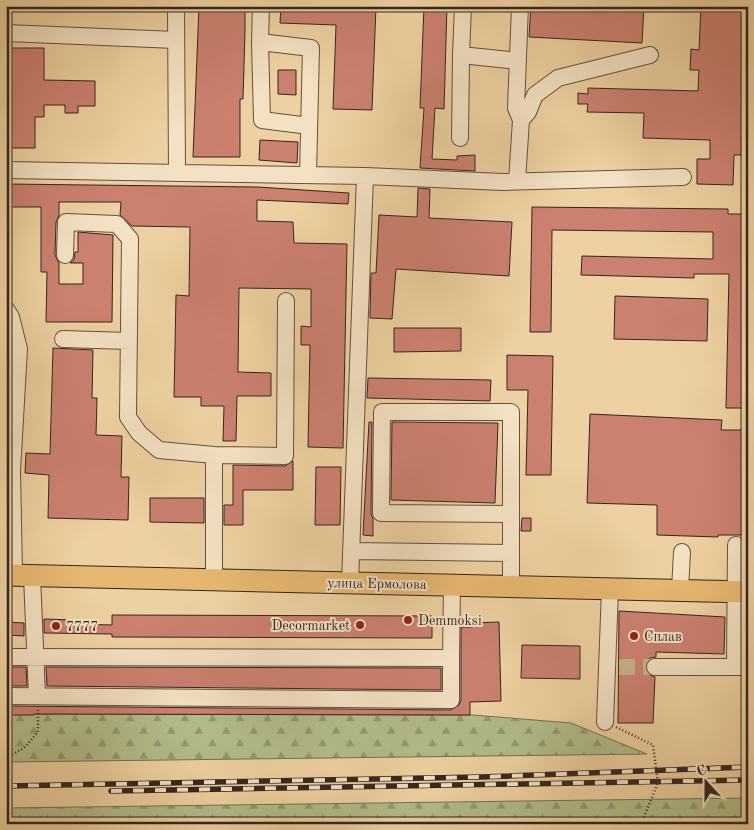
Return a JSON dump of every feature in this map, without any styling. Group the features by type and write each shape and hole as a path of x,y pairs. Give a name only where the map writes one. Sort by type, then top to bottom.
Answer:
{"main road":[{"name":"улица Ермолова","path":"18,575 511,585 741,592"}],"lane":[{"path":"176,6 177,172"},
{"path":"261,6 262,120 309,126"},
{"path":"460,138 463,6"},
{"path":"517,181 521,120 516,108 520,6"},
{"path":"6,33 176,40"},
{"path":"260,42 311,48 308,175"},
{"path":"461,55 518,61"},
{"path":"521,120 528,112 535,95 558,78 650,55"},
{"path":"6,170 365,176 517,181 684,177"},
{"path":"350,583 365,176"},
{"path":"65,255 66,222 117,224 130,239 128,417 139,433 159,450 214,455 284,456 286,302"},
{"path":"8,314 19,349 9,471 18,575 36,658 37,696"},
{"path":"63,339 129,341"},
{"path":"510,514 381,513 382,412 511,412 511,585"},
{"path":"214,455 214,580"},
{"path":"351,551 510,553"},
{"path":"680,590 682,552"},
{"path":"655,667 742,667 740,553"},
{"path":"6,696 451,700 452,584"},
{"path":"605,722 613,667 610,589"},
{"path":"6,658 451,658"}],"path":[{"path":"6,758 24,748 38,732 37,696"},
{"path":"605,722 653,746 658,783 641,824"},
{"path":"6,781 6,790"},
{"path":"6,794 9,824"}],"green space":[{"path":"6,714 473,715 571,723 647,754 6,762"},
{"path":"748,798 748,824 6,824 6,808"}],"building":[{"path":"199,6 245,6 243,99 240,99 240,157 193,157"},
{"path":"281,6 376,6 372,110 333,109 336,25 280,23"},
{"path":"424,6 447,6 444,109 435,108 432,159 457,160 457,156 475,155 475,171 420,168 424,108 420,108"},
{"path":"531,6 644,6 642,43 529,37"},
{"path":"701,6 748,6 748,155 734,155 733,185 697,184 697,159 710,159 710,140 643,138 644,113 587,112 588,104 578,104 578,93 588,94 588,88 698,91 699,70 690,70 691,49 699,50"},
{"path":"6,48 44,48 44,80 95,81 95,106 78,106 78,113 65,113 65,105 44,105 44,117 35,117 35,148 6,148"},
{"path":"278,70 296,70 296,95 278,94"},
{"path":"260,140 298,142 297,163 259,160"},
{"path":"6,184 258,187 349,193 348,204 257,200 257,221 293,222 294,243 347,244 343,448 308,447 310,345 301,345 301,326 311,327 311,289 239,288 238,372 271,373 271,396 237,396 236,441 223,441 224,406 201,406 201,397 174,397 176,295 189,296 190,227 132,226 120,215 121,202 59,202 55,255 59,263 59,284 83,284 83,263 70,263 74,260 75,252 78,252 78,232 113,235 112,322 46,322 47,272 41,272 41,207 6,207"},
{"path":"418,188 430,189 429,218 512,222 509,276 396,269 392,319 370,318 371,273 376,273 379,215 417,217"},
{"path":"532,207 728,209 728,214 748,214 748,328 745,328 743,408 726,408 729,274 694,274 694,278 581,275 582,256 713,259 713,232 552,230 551,332 530,332"},
{"path":"615,296 708,299 707,341 614,339"},
{"path":"394,328 461,328 461,351 394,352"},
{"path":"53,348 93,350 92,398 97,398 96,435 122,436 121,477 129,477 128,520 48,518 49,475 25,473 26,453 50,454"},
{"path":"507,355 553,356 551,475 526,475 528,390 507,390"},
{"path":"368,378 491,380 490,401 367,398"},
{"path":"590,414 722,420 721,430 748,430 748,535 718,535 718,537 657,535 657,505 587,503"},
{"path":"369,422 372,422 371,513 373,536 363,535"},
{"path":"392,422 498,423 495,503 391,500"},
{"path":"293,461 293,490 243,490 243,525 224,525 224,505 233,505 233,465 285,466"},
{"path":"316,467 341,467 340,525 315,525"},
{"path":"150,498 204,498 204,523 150,522"},
{"path":"522,518 531,518 531,531 521,531"},
{"path":"619,611 725,617 724,654 656,652 656,657 650,658 647,662 646,672 655,677 653,723 618,723"},
{"path":"112,615 432,616 432,638 112,637 112,634 44,633 44,619 73,620 73,624 112,625"},
{"path":"6,622 24,623 24,636 6,635"},
{"path":"499,622 501,701 470,702 470,715 6,715 6,706 451,710 459,705 461,700 461,627 472,627 472,623"},
{"path":"522,645 580,646 580,679 521,678"},
{"path":"6,667 26,667 27,686 6,686"},
{"path":"46,667 441,668 441,690 47,686"}],"tunnel":[{"path":"619,667 655,667"}],"railway":[{"path":"6,786 481,777 748,767"},
{"path":"111,791 748,780"}],"place":[{"name":"Demmoksi","path":"408,620"},
{"name":"Decormarket","path":"360,625"},
{"name":"7777","path":"56,626"},
{"name":"Сплав","path":"634,636"}]}
